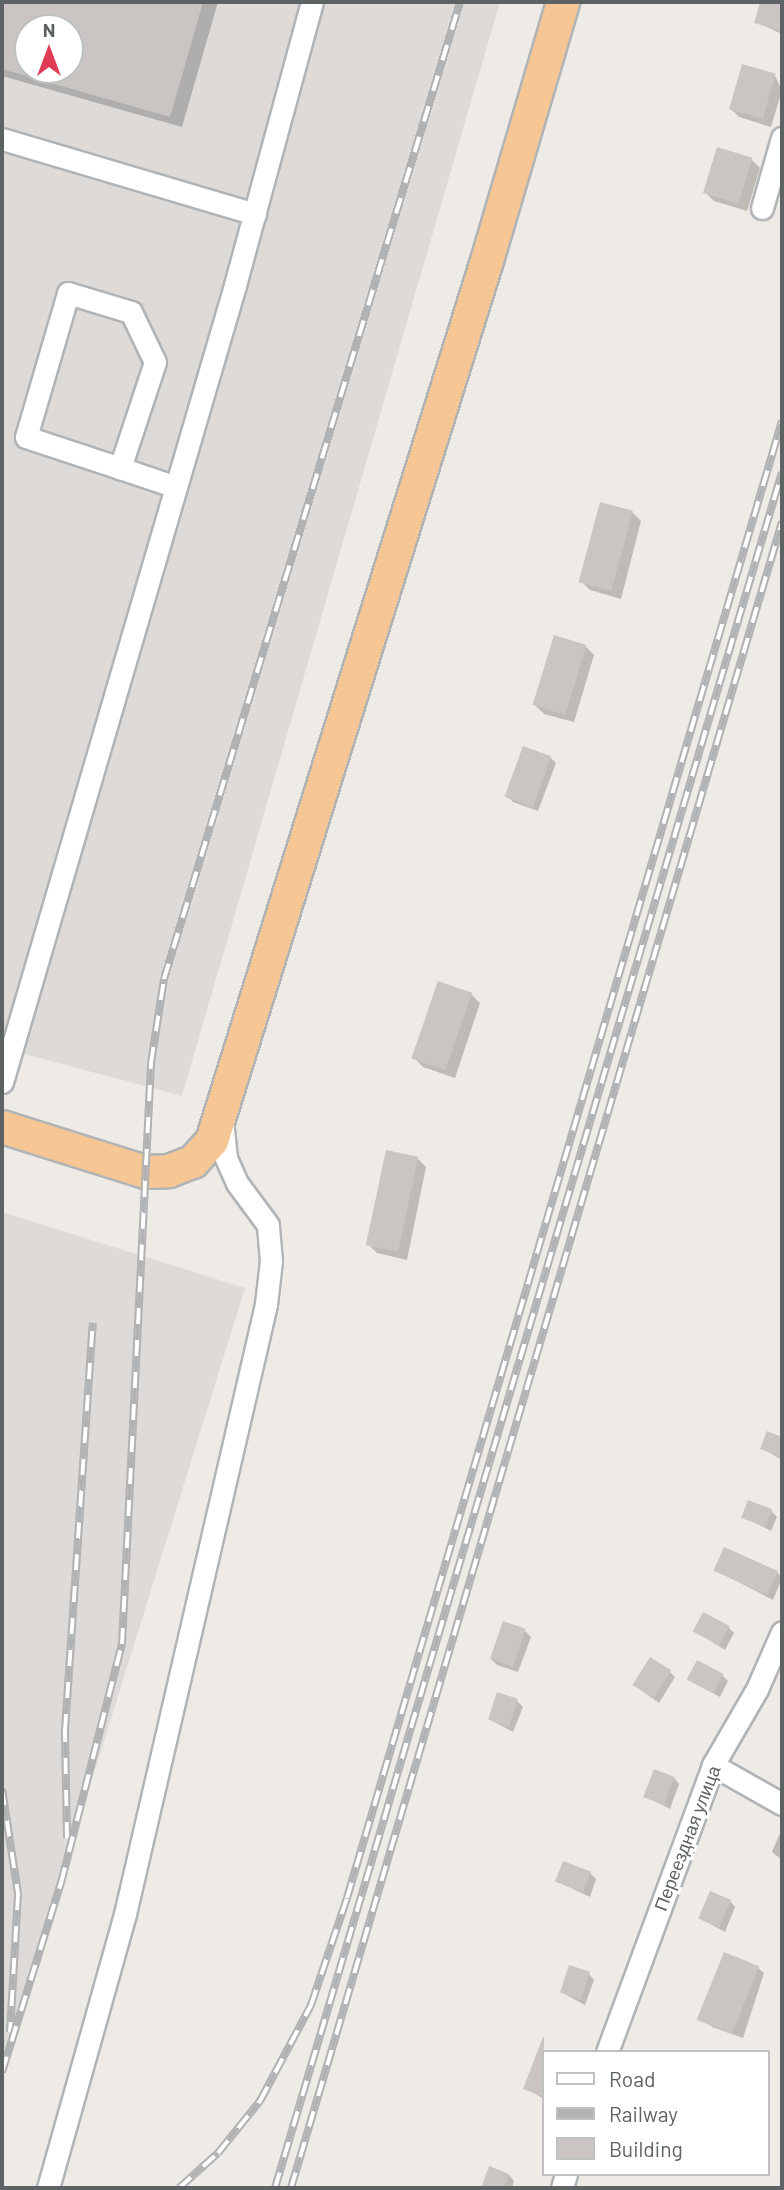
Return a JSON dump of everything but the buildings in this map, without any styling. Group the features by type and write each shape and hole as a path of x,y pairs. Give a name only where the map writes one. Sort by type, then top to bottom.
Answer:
{"highway":[{"path":"2,1127 146,1172 169,1171 193,1162 212,1141 222,1117 487,261 563,2"}],"street":[{"path":"2,1082 255,214 312,2"},
{"path":"762,208 782,138"},
{"path":"2,139 255,214"},
{"path":"120,468 155,362 131,312 68,293 26,437 176,487"},
{"path":"48,2188 125,1914 266,1304 271,1261 268,1225 237,1183 226,1158 222,1117"},
{"name":"Переездная улица","path":"608,2050 713,1765 757,1689 782,1632"},
{"path":"713,1765 782,1804"}],"shaded area":[{"path":"2,2 500,2 182,1096 2,1048"},
{"path":"2,1212 245,1288 2,2069"}],"railway":[{"path":"2,2072 61,1883 122,1644 151,1063 164,979 460,2"},
{"path":"179,2188 218,2153 260,2101 311,2005 347,1898 782,421"},
{"path":"275,2188 782,472"},
{"path":"291,2188 782,522"},
{"path":"67,1838 65,1730 93,1323"},
{"path":"2,1789 18,1894 10,2032"}]}
